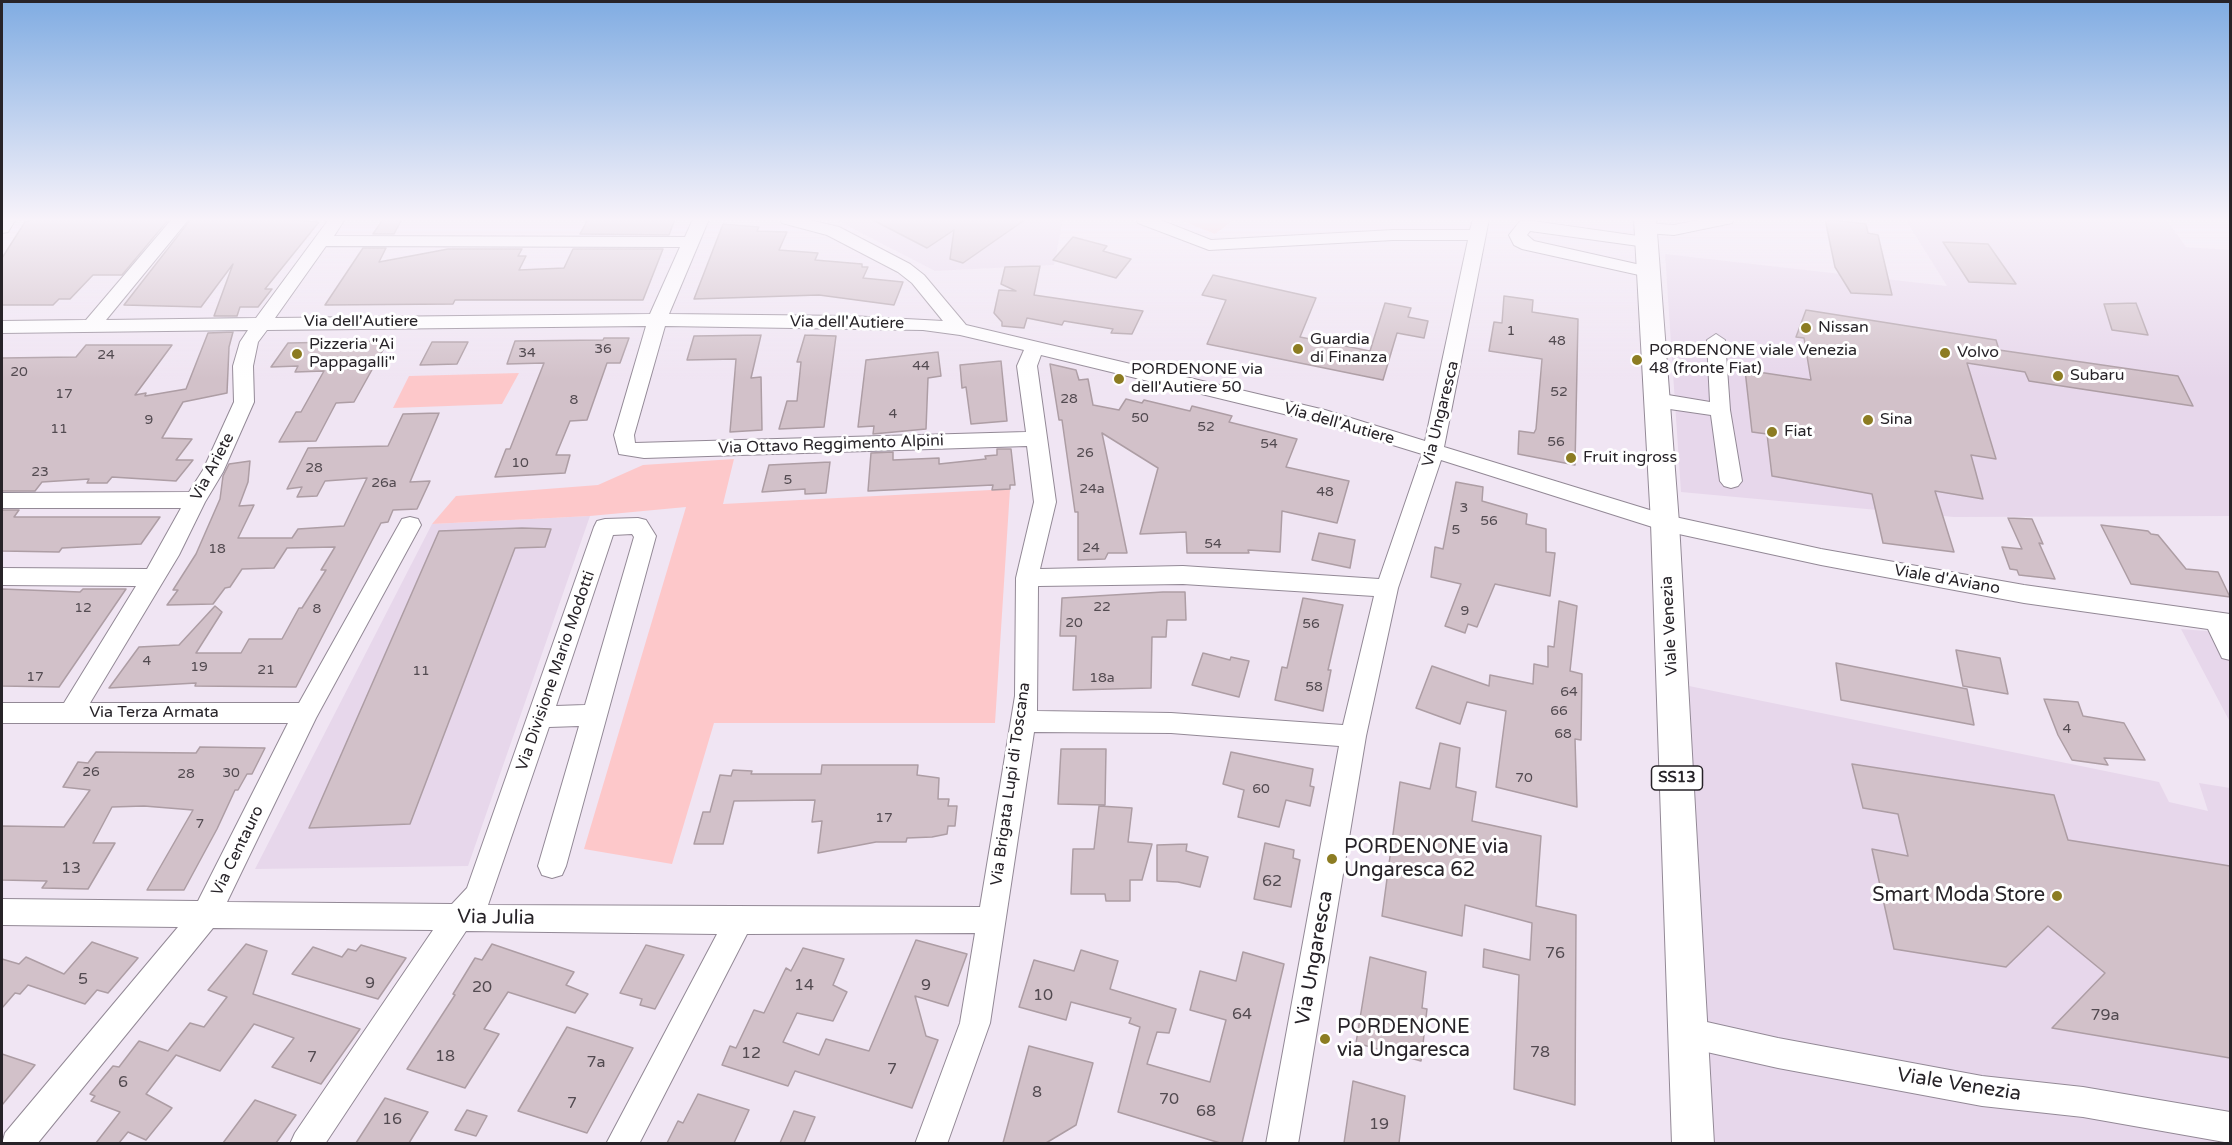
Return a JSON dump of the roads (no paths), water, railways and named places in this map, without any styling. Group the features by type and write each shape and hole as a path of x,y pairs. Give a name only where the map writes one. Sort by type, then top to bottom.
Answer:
{"main road":[{"name":"Viale Venezia","path":"1648,272 1665,523 1693,1143"}],"street":[{"path":"91,326 136,272"},
{"name":"Via Ariete","path":"71,713 171,549 195,500 213,472 244,402 243,366 249,342 298,272"},
{"path":"657,320 677,272"},
{"path":"910,272 918,279 960,329"},
{"name":"Via Ungaresca","path":"1282,1143 1353,736 1387,588 1433,452 1460,335 1471,272"},
{"name":"Via dell'Autiere","path":"2,327 657,320 923,324 960,329 1325,417 1665,523"},
{"name":"Via Ottavo Reggimento Alpini","path":"657,320 624,435 626,449 644,451 1037,439"},
{"path":"1716,340 1720,410 1731,482"},
{"name":"Via Brigata Lupi di Toscana","path":"931,1143 975,1023 1027,696 1028,578 1044,502 1027,366 1034,348"},
{"path":"1656,400 1720,410"},
{"path":"2,500 195,500"},
{"name":"Viale d'Aviano","path":"1665,523 1821,557 2001,590 2224,622"},
{"name":"Via Centauro","path":"16,1143 206,915 306,713 410,525"},
{"name":"Via Divisione Mario Modotti","path":"306,1143 458,918 478,896 605,527 638,526 645,536 552,866"},
{"path":"1028,578 1183,574 1387,588"},
{"path":"2,576 152,578"},
{"path":"2224,622 2230,651"},
{"name":"Via Terza Armata","path":"2,712 306,713"},
{"path":"540,717 595,715"},
{"path":"1023,721 1171,723 1353,736"},
{"name":"Via Julia","path":"2,912 739,921 991,920"},
{"path":"622,1143 739,921"},
{"name":"Viale Venezia","path":"1689,1033 1778,1053 1982,1091 2083,1102 2230,1128"}],"place":[{"name":"Nissan","path":"1806,328"},
{"name":"Guardia di Finanza","path":"1298,349"},
{"name":"Volvo","path":"1945,353"},
{"name":"Pizzeria \"Ai Pappagalli\"","path":"297,354"},
{"name":"PORDENONE viale Venezia 48 (fronte Fiat)","path":"1637,360"},
{"name":"Subaru","path":"2058,376"},
{"name":"PORDENONE via dell'Autiere 50","path":"1119,379"},
{"name":"Sina","path":"1868,420"},
{"name":"Fiat","path":"1772,432"},
{"name":"Fruit ingross","path":"1571,458"},
{"name":"PORDENONE via Ungaresca 62","path":"1332,859"},
{"name":"Smart Moda Store","path":"2057,896"},
{"name":"PORDENONE via Ungaresca","path":"1325,1039"}]}
